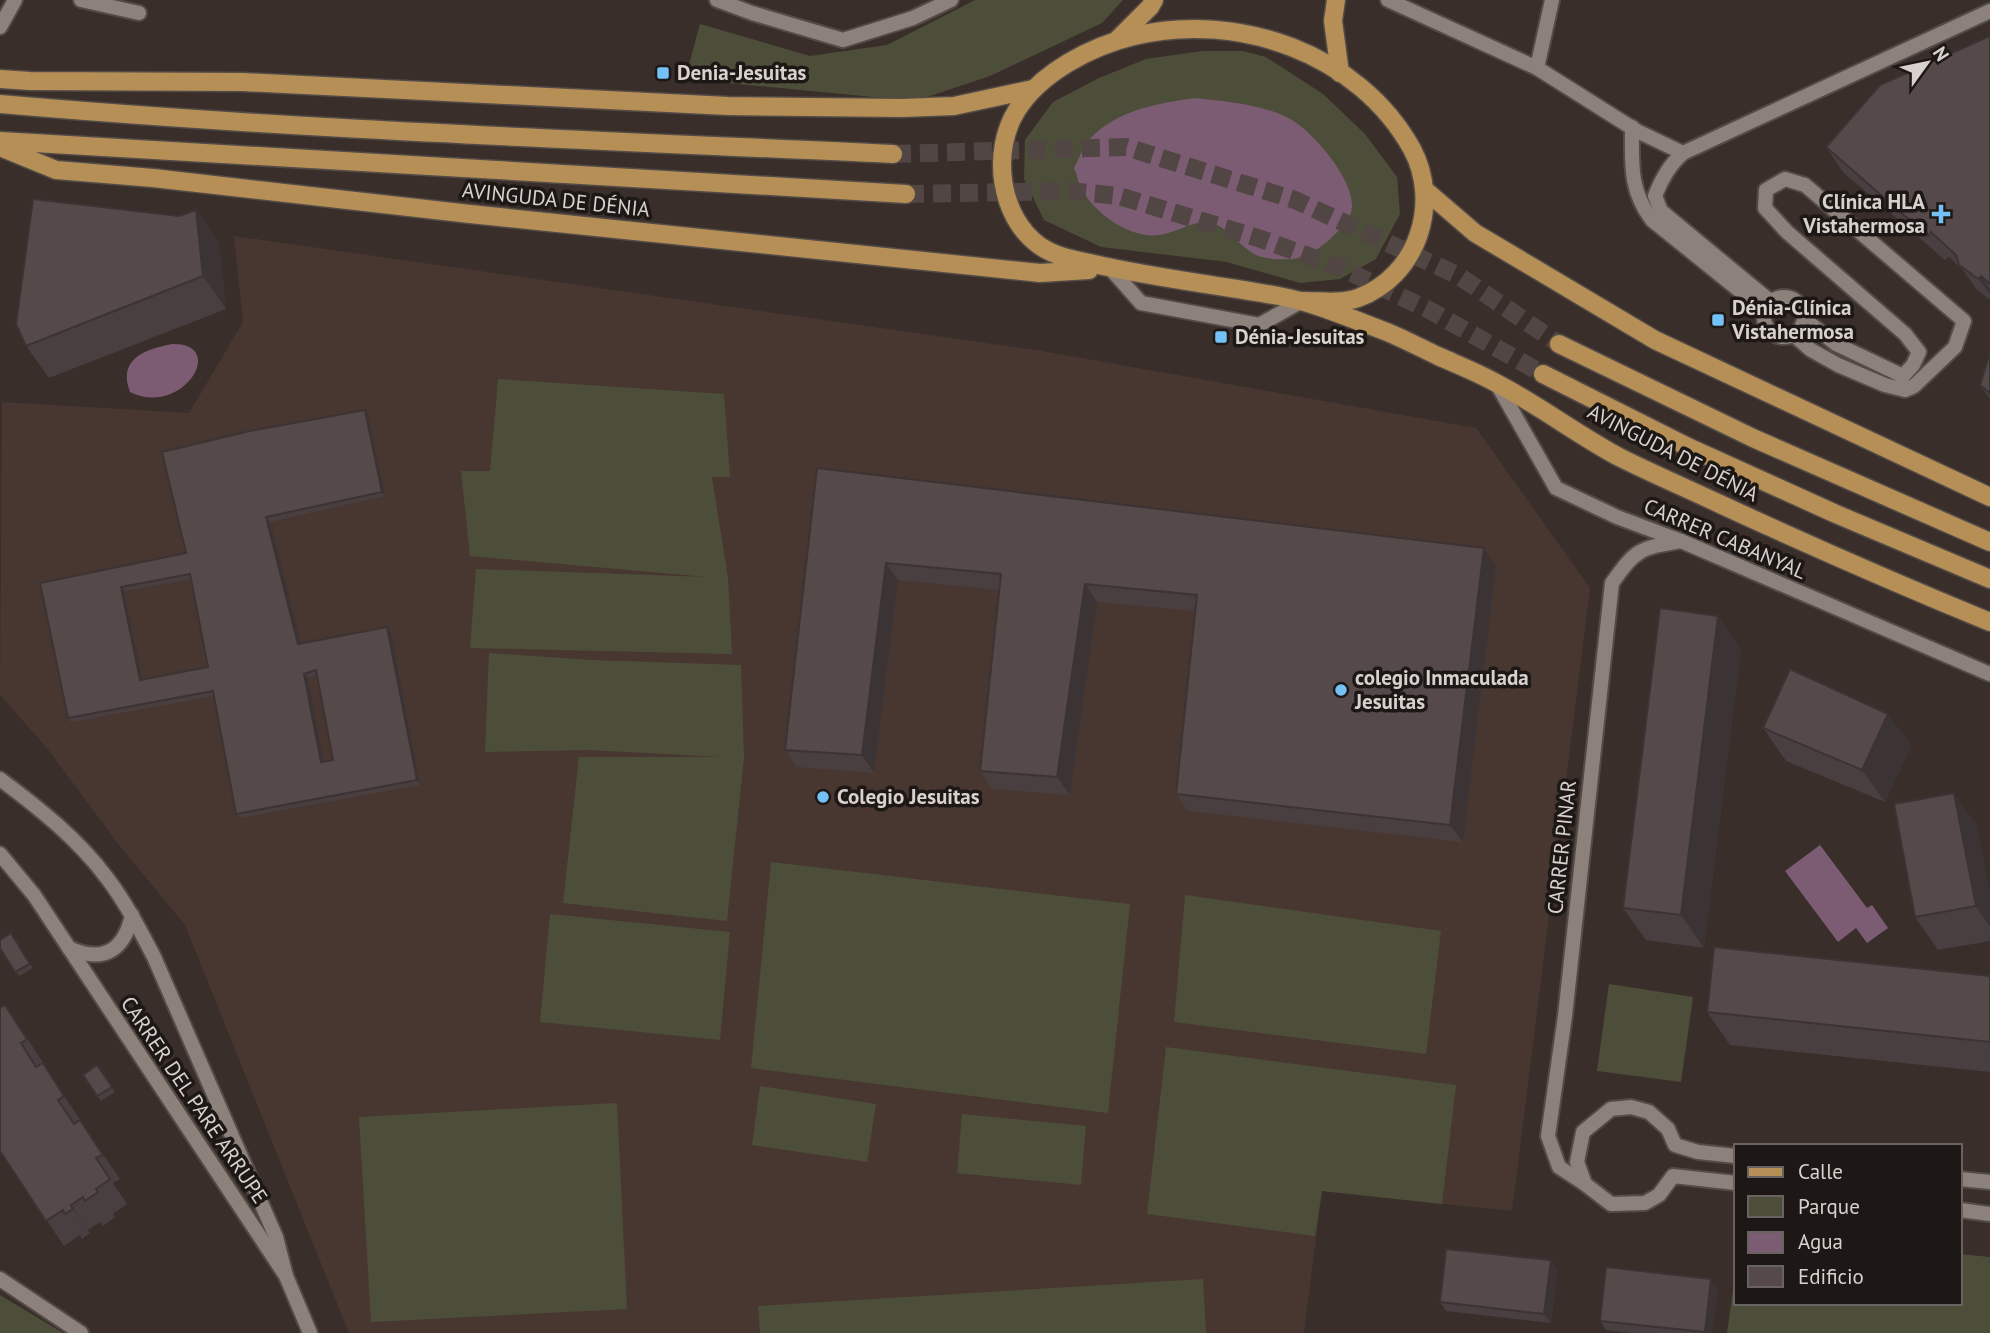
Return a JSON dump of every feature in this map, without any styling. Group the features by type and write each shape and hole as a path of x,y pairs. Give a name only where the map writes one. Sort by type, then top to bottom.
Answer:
{"main road":[{"path":"1117,40 1154,0"},
{"path":"1336,0 1334,21 1340,73"},
{"name":"AVINGUDA DE DÉNIA","path":"1302,302 1354,299 1372,291 1390,278 1414,249 1424,213 1425,190 1413,151 1398,127 1380,106 1331,65 1294,48 1252,34 1199,27 1146,33 1117,40 1060,69 1033,89 1017,109 1006,132 1001,160 1010,205 1022,227 1041,246 1070,260 1111,269 1302,302 1393,334 1496,383 1619,457 1858,568 1990,622"},
{"name":"AVINGUDA DE DÉNIA","path":"0,79 30,82 243,82 728,106 902,108 954,106 1033,89"},
{"path":"0,104 280,125 893,154"},
{"name":"AVINGUDA DE DÉNIA","path":"0,141 906,194"},
{"name":"AVINGUDA DE DÉNIA","path":"0,147 56,170 153,178 1040,273 1111,269"},
{"path":"1425,190 1475,233 1655,340 1990,497"},
{"path":"1559,344 1753,438 1990,542"},
{"name":"AVINGUDA DE DÉNIA","path":"1543,374 1688,447 1836,514 1990,579"}],"street":[{"path":"0,27 15,0"},
{"path":"81,0 139,13"},
{"path":"717,0 843,40 913,18 951,0"},
{"path":"1388,0 1537,68 1632,127 1683,153"},
{"path":"1537,68 1552,0"},
{"path":"1768,306 1661,211 1655,196 1661,179 1675,160 1683,153 1990,11"},
{"path":"1632,127 1632,170 1640,204 1652,220 1768,306"},
{"path":"1794,335 1811,350 1838,365 1885,386 1905,390 1914,386 1955,347 1964,321 1805,185 1785,179 1766,190 1765,208 1787,232 1905,334 1919,352 1913,365 1903,376 1836,344 1804,318 1800,306 1790,298 1777,298 1768,306 1765,325 1780,338 1794,335 1804,318"},
{"path":"1111,269 1141,303 1259,325 1302,302"},
{"name":"CARRER CABANYAL","path":"1496,383 1556,488 1617,517 1681,541 1990,674"},
{"name":"CARRER PINAR","path":"1681,541 1643,548 1623,567 1612,583 1565,1016 1548,1136 1559,1167 1611,1204 1645,1203 1659,1195 1673,1176 1734,1183"},
{"name":"CARRER DEL PARE ARRUPE","path":"0,779 42,810 77,844 106,877 132,915 154,957 276,1237 286,1276 310,1333"},
{"name":"CARRER DEL PARE ARRUPE","path":"0,853 34,895 286,1276"},
{"path":"67,947 85,955 103,955 120,944 129,929 132,915"},
{"path":"1585,1184 1577,1163 1583,1132 1611,1109 1631,1107 1649,1112 1668,1129 1675,1145 1698,1152 1734,1156"},
{"path":"1962,1179 1990,1182"},
{"path":"1962,1210 1990,1213"},
{"path":"0,1279 81,1333"}],"shaded area":[{"name":"Colegio Jesuitas","path":"234,236 1042,351 1476,428 1590,588 1512,1211 1322,1191 1304,1333 349,1333 185,925 119,845 47,748 0,695 2,402 189,413 243,322"}],"green space":[{"path":"975,0 1123,0 1102,23 990,76 915,101 685,79 700,24 810,56 887,45"},
{"path":"1202,51 1243,51 1266,57 1323,94 1365,134 1397,177 1400,214 1376,259 1340,279 1300,283 1227,262 1101,247 1044,220 1024,179 1025,140 1053,102 1099,78 1146,59"},
{"path":"498,379 724,394 730,477 712,477 728,578 732,654 470,648 476,569 707,577 470,556 461,471 490,471"},
{"path":"489,653 591,660 741,665 744,758 727,921 563,903 579,757 722,757 588,750 485,752"},
{"path":"771,862 1130,904 1108,1113 751,1068"},
{"path":"1185,895 1441,931 1426,1054 1174,1022"},
{"path":"550,914 730,932 720,1040 540,1022"},
{"path":"1609,984 1693,997 1681,1082 1597,1071"},
{"path":"1166,1047 1456,1085 1442,1204 1322,1191 1315,1236 1147,1214"},
{"path":"760,1086 876,1104 867,1162 752,1145"},
{"path":"617,1103 627,1309 371,1322 359,1117"},
{"path":"962,1114 1086,1126 1081,1185 957,1173"},
{"path":"1962,1254 1990,1257 1990,1333 1727,1333 1734,1284 1734,1305 1962,1305"},
{"path":"1203,1279 1206,1333 760,1333 758,1306"},
{"path":"0,1295 63,1333 0,1333"}],"water":[{"path":"1195,98 1258,107 1292,120 1311,135 1339,170 1350,194 1352,210 1341,228 1322,246 1308,254 1293,259 1279,259 1256,255 1224,229 1211,223 1198,223 1165,234 1148,235 1125,228 1104,215 1087,197 1074,168 1088,142 1100,129 1125,115 1167,102"},
{"path":"172,344 189,347 197,355 197,366 192,377 181,388 167,395 149,397 130,392 127,371 130,364 143,353"},
{"path":"1820,845 1867,908 1872,905 1888,928 1867,943 1856,928 1838,942 1785,871"}],"building":[{"name":"Clínica HLA Vistahermosa","path":"1990,36 1990,284 1981,276 1979,279 1959,265 1956,255 1931,232 1928,236 1826,147 1880,85"},
{"path":"33,199 179,216 196,210 203,276 26,346 16,324"},
{"path":"1990,353 1990,393 1980,385"},
{"path":"365,410 382,492 266,517 298,644 387,627 417,780 236,814 213,691 68,718 40,583 186,553 162,452 250,431","holes":["190,574 208,667 140,680 121,587","316,670 333,760 321,762 304,674"]},
{"name":"colegio Inmaculada Jesuitas","path":"817,468 1484,548 1450,825 1176,794 1197,595 1085,584 1057,777 980,771 1001,574 886,563 862,755 785,750"},
{"path":"1660,608 1718,616 1681,915 1623,908"},
{"path":"1790,669 1888,714 1862,770 1763,728"},
{"path":"1954,793 1976,906 1915,917 1894,804"},
{"path":"11,933 30,964 15,972 0,948 0,940"},
{"path":"1714,947 1990,976 1990,1042 1707,1012"},
{"path":"5,1005 27,1039 21,1043 36,1067 43,1063 64,1096 58,1100 74,1124 80,1120 103,1155 96,1158 110,1179 85,1201 83,1197 71,1205 73,1209 65,1214 63,1210 46,1221 0,1151 0,1008"},
{"path":"97,1065 112,1087 97,1096 83,1075"},
{"path":"1446,1249 1551,1260 1544,1314 1440,1302"},
{"path":"1606,1267 1711,1279 1705,1332 1600,1321"}],"tunnel":[{"path":"893,154 1126,147 1295,200 1459,276 1559,344"},
{"path":"906,194 1070,191 1119,196 1258,238 1339,267 1429,310 1543,374"}],"place":[{"name":"Denia-Jesuitas","path":"663,73"},
{"name":"Clínica HLA Vistahermosa","path":"1941,214"},
{"name":"Dénia-Clínica Vistahermosa","path":"1718,320"},
{"name":"Dénia-Jesuitas","path":"1221,337"},
{"name":"colegio Inmaculada Jesuitas","path":"1341,690"},
{"name":"Colegio Jesuitas","path":"823,797"}]}
